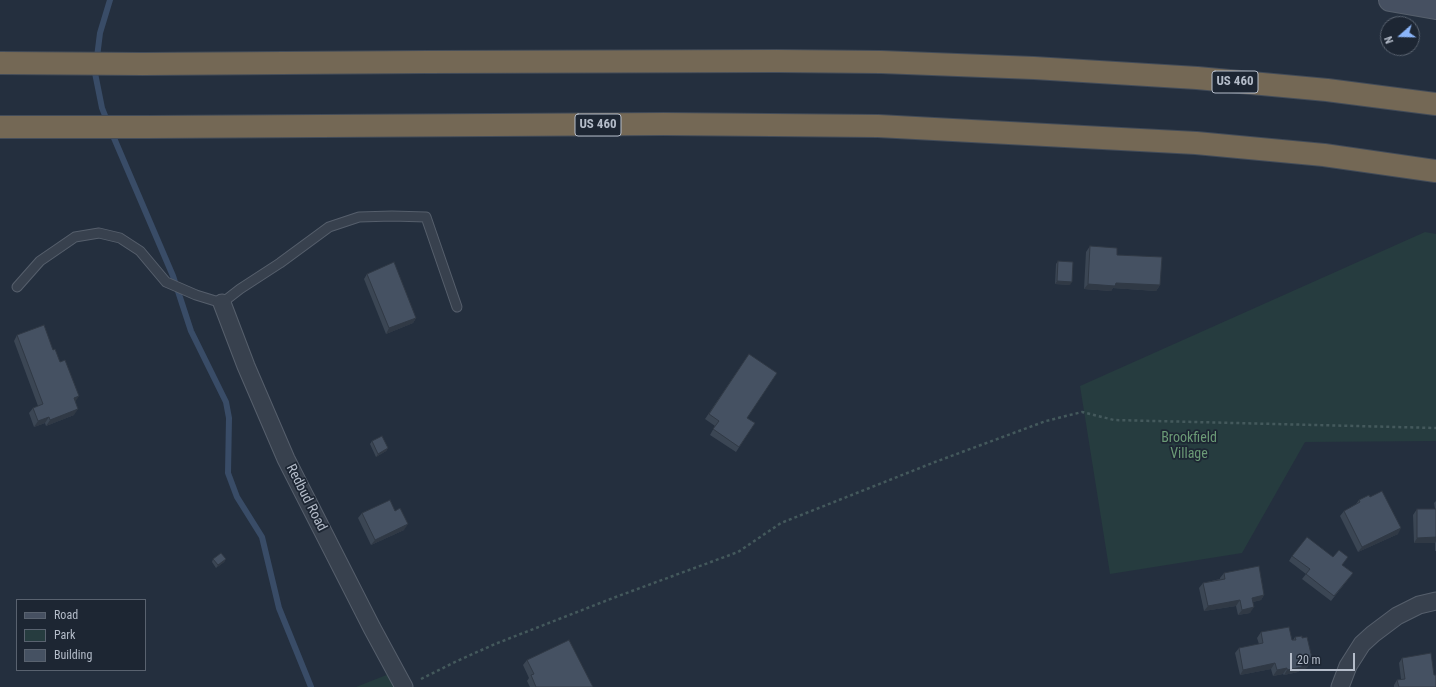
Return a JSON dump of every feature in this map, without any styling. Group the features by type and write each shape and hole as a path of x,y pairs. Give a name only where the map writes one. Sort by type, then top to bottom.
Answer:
{"highway":[{"name":"US 460","path":"0,63 151,64 762,61 888,63 1034,68 1190,78 1327,90 1436,104"},
{"name":"US 460","path":"0,127 148,128 656,124 878,126 1196,143 1324,155 1436,171"}],"street":[{"path":"1390,0 1436,8"},
{"name":"Redbud Road","path":"222,303 246,366 286,459 372,628 409,685"},
{"path":"1340,687 1348,666 1362,644 1373,634 1398,616 1419,605 1436,601"}],"lane":[{"path":"17,287 40,261 75,237 99,233 120,238 140,251 166,282 196,295 222,303 329,227 359,217 426,217 457,307"}],"path":[{"path":"409,685 456,661 495,644 613,598 738,552 781,523 1046,421 1082,412 1114,420 1436,428"}],"green space":[{"name":"Brookfield Village","path":"1425,232 1436,234 1436,441 1305,442 1242,553 1110,574 1080,386"},
{"path":"389,674 396,687 356,687"}],"building":[{"path":"1090,246 1117,248 1117,255 1162,257 1160,285 1116,283 1115,286 1088,284"},
{"path":"1058,261 1073,262 1072,282 1057,281"},
{"path":"394,262 416,318 389,328 367,274"},
{"path":"44,325 53,350 55,349 60,362 65,360 79,396 74,398 78,409 50,420 49,417 38,421 33,408 43,404 17,335"},
{"path":"749,354 777,373 747,418 755,423 739,447 713,429 719,421 709,414"},
{"path":"382,436 388,448 378,454 372,441"},
{"path":"1382,491 1401,528 1362,547 1344,511 1360,502 1359,500 1369,495 1370,497"},
{"path":"390,500 395,511 400,508 408,524 375,540 362,513"},
{"path":"1417,509 1436,509 1436,537 1417,538"},
{"path":"1307,537 1333,557 1339,550 1348,557 1342,565 1353,573 1334,596 1306,574 1310,569 1292,556"},
{"path":"221,553 226,559 218,565 213,559"},
{"path":"1259,566 1264,595 1252,598 1254,607 1242,610 1240,600 1208,606 1203,583 1225,579 1224,573"},
{"path":"1289,627 1292,640 1296,640 1295,637 1307,637 1312,658 1309,658 1310,663 1302,665 1302,667 1287,670 1287,668 1277,670 1275,663 1243,670 1239,648 1263,643 1261,632"},
{"path":"569,640 593,687 536,687 531,675 534,674 527,660"},
{"path":"1431,653 1434,675 1436,675 1436,687 1399,687 1397,680 1405,679 1402,658"}],"waterway":[{"path":"108,123 102,108 95,73 100,33 110,0"},
{"path":"111,131 173,276 191,331 226,402 229,418 228,473 237,497 262,537 279,608 311,687"}]}
